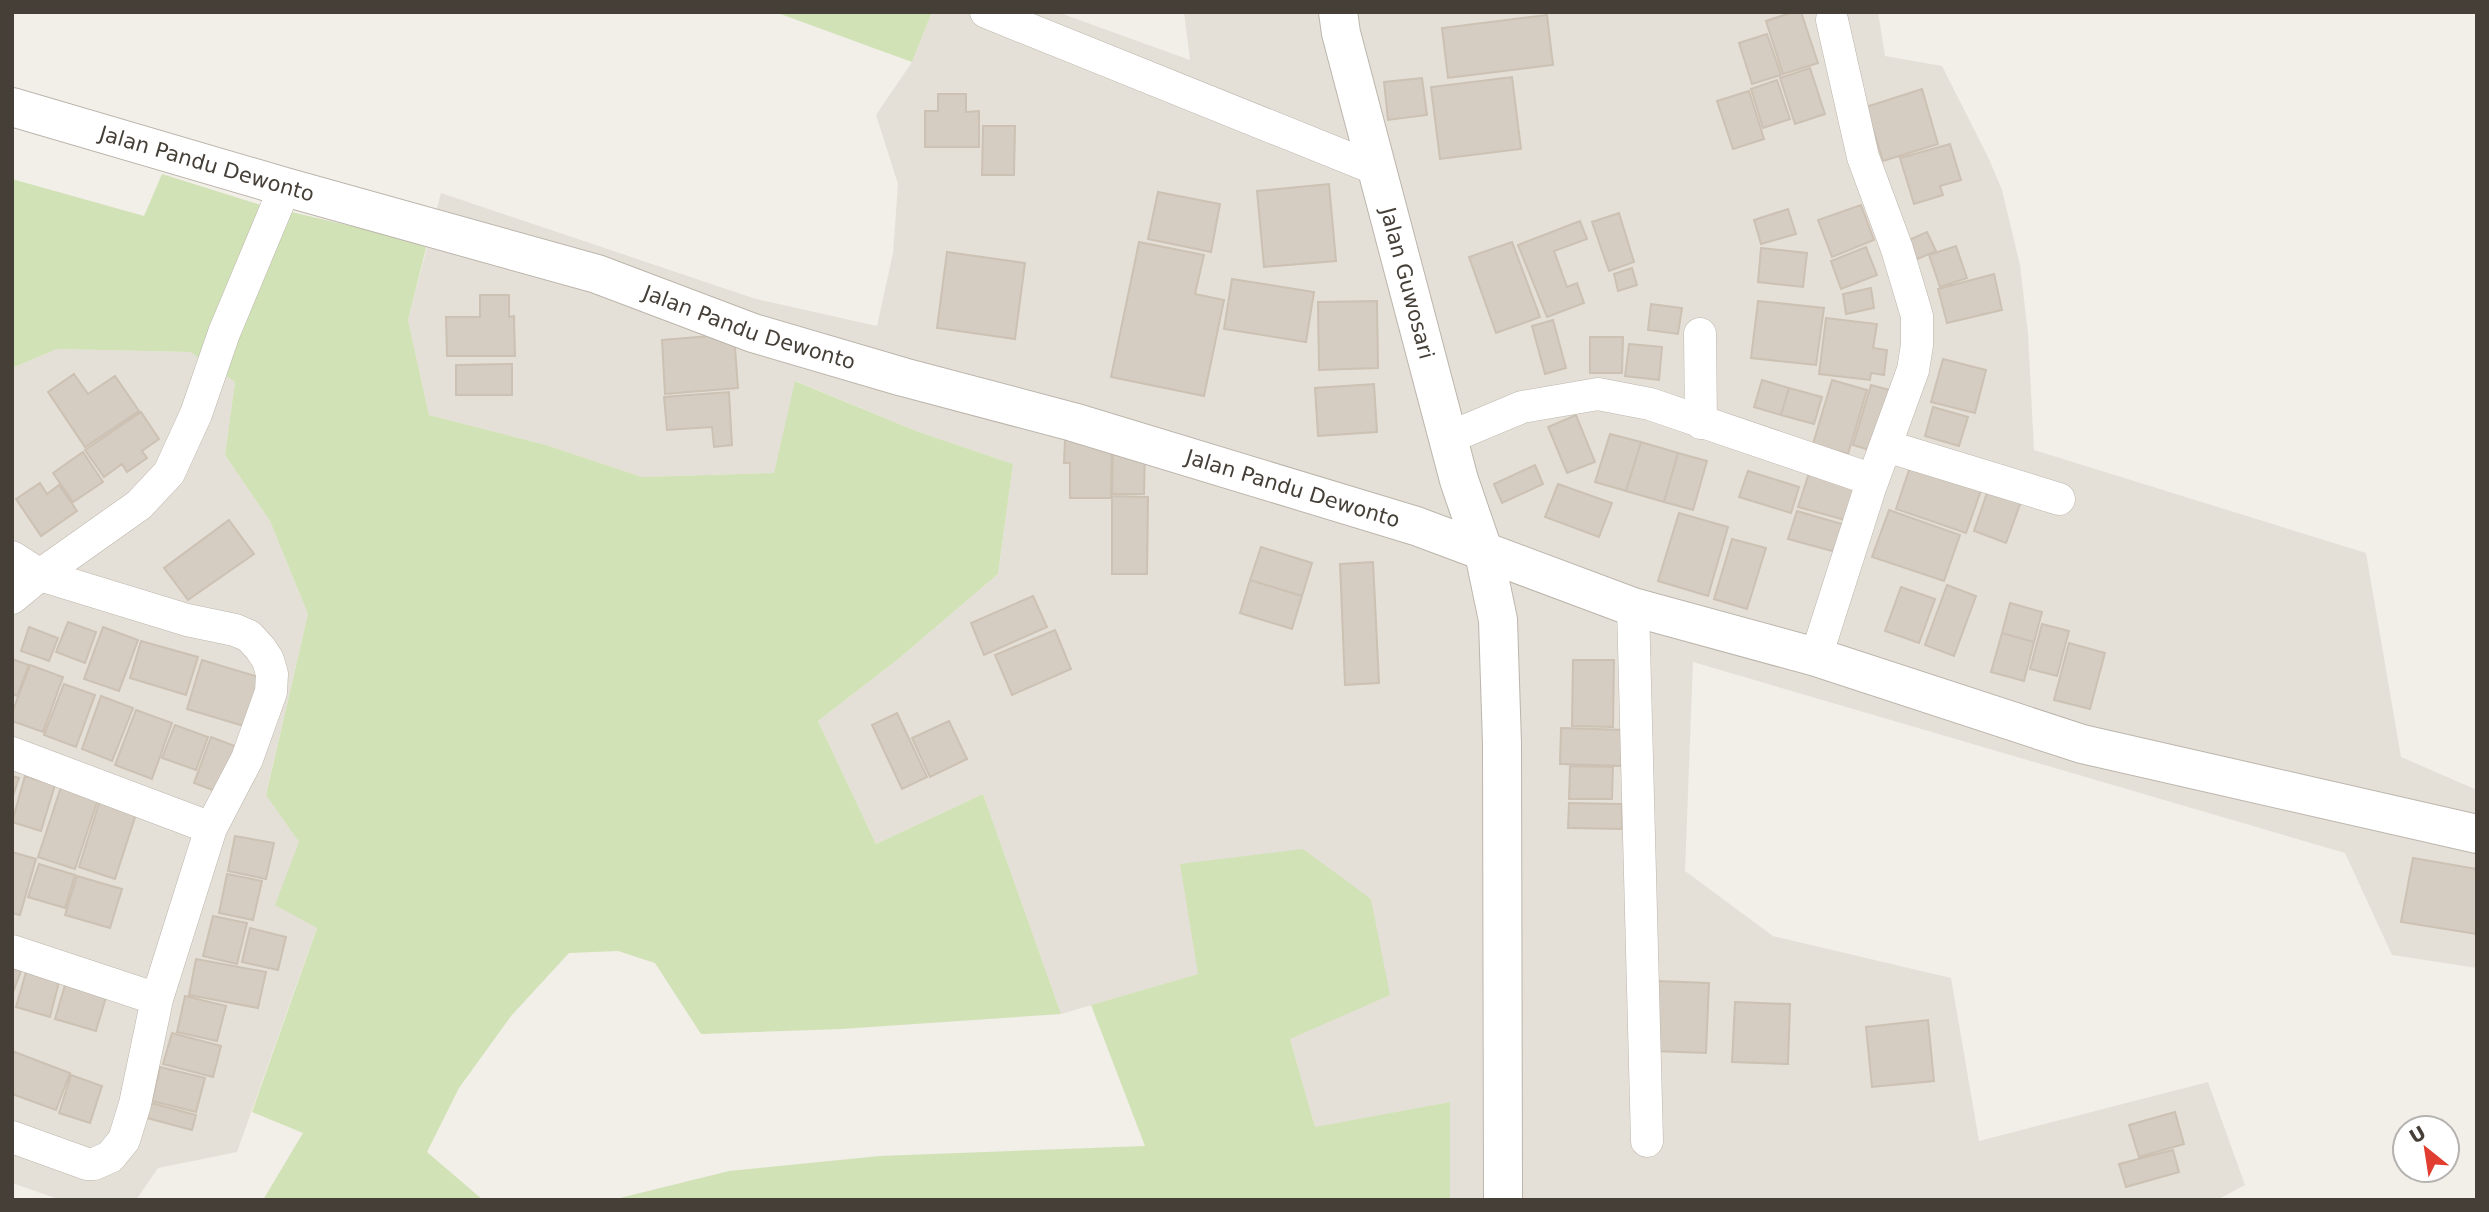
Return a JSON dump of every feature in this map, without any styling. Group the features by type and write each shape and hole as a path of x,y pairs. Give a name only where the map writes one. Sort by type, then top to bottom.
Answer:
{"street":[{"path":"986,12 1376,169"},
{"name":"Jalan Guwosari","path":"1338,12 1376,169 1459,480 1484,553 1498,621 1503,1200"},
{"path":"1816,657 1873,480 1913,370 1917,345 1917,316 1898,249 1863,157 1832,20"},
{"name":"Jalan Pandu Dewonto","path":"12,107 597,274 753,333 903,377 1073,422 1290,487 1416,526 1633,607 1816,657 2082,744 2477,834"},
{"path":"12,598 139,505 169,473 197,414 224,333 285,187"},
{"path":"1700,334 1701,423"},
{"path":"1448,438 1522,407 1598,394 1650,404 1873,480"},
{"path":"1886,446 2059,499"},
{"path":"12,557 40,575 249,636 268,660 272,674 271,692 247,759 211,828 157,999 135,1104 124,1140 116,1151 103,1161 87,1164 12,1137"},
{"path":"1633,607 1647,1141"},
{"path":"12,753 211,828"},
{"path":"12,951 157,999"}],"shaded area":[{"path":"932,12 1057,12 1190,60 1184,12 1878,12 1885,56 1942,66 2002,190 2020,265 2028,334 2034,450 2366,553 2401,757 2477,790 2477,968 2392,955 2345,853 1693,662 1685,871 1773,936 1951,978 1979,1141 2208,1082 2245,1185 2217,1200 1450,1200 1450,1102 1315,1128 1290,1039 1198,974 1061,1014 983,794 876,844 818,721 897,660 998,574 1013,464 916,431 796,381 774,473 642,477 546,445 429,415 408,320 441,193 756,299 877,326 893,253 898,184 876,115 912,62"},
{"path":"57,349 190,352 235,382 225,455 270,521 308,614 266,794 299,842 317,927 237,1152 158,1168 136,1200 61,1200 12,1183 12,368"}],"green space":[{"path":"775,12 932,12 912,62"},
{"path":"162,174 258,204 427,244 408,320 429,415 546,445 642,477 774,473 795,381 916,431 1013,464 998,574 897,660 818,721 876,844 983,794 1061,1014 841,1029 701,1034 655,963 618,951 569,953 511,1016 459,1088 427,1152 483,1200 263,1200 303,1133 252,1112 317,928 275,905 299,842 266,795 308,614 270,521 225,455 235,382 190,352 57,349 12,368 12,179 144,216"},
{"path":"1303,849 1371,899 1390,995 1290,1039 1315,1127 1450,1102 1450,1200 612,1200 729,1171 880,1156 1145,1146 1091,1005 1198,974 1180,864"}],"building":[{"path":"1801,12 1818,63 1783,74 1766,21"},
{"path":"1547,15 1553,65 1448,78 1442,28"},
{"path":"1767,34 1781,75 1752,84 1739,43"},
{"path":"1810,68 1825,114 1795,124 1780,78"},
{"path":"1512,77 1521,149 1440,159 1431,87"},
{"path":"1422,78 1427,115 1388,120 1384,82"},
{"path":"1777,80 1790,119 1763,128 1751,89"},
{"path":"1922,89 1938,144 1883,161 1866,107"},
{"path":"1749,91 1764,139 1733,149 1717,101"},
{"path":"938,94 966,94 966,112 979,111 979,147 925,147 925,111 938,111"},
{"path":"983,126 1015,126 1014,175 982,175"},
{"path":"1950,144 1961,180 1940,186 1943,195 1914,204 1900,158"},
{"path":"1329,184 1336,261 1264,267 1257,191"},
{"path":"1158,192 1220,204 1211,252 1148,239"},
{"path":"1861,205 1874,240 1832,257 1818,220"},
{"path":"1788,209 1796,234 1761,244 1754,220"},
{"path":"1619,213 1634,262 1609,271 1592,222"},
{"path":"1580,221 1587,239 1554,251 1567,287 1577,283 1584,303 1547,317 1518,245"},
{"path":"1927,232 1936,251 1913,261 1904,242"},
{"path":"1139,242 1204,255 1195,294 1224,300 1204,396 1111,377"},
{"path":"1512,242 1540,317 1496,333 1469,257"},
{"path":"1956,246 1967,278 1940,287 1929,255"},
{"path":"1866,247 1877,275 1841,289 1831,261"},
{"path":"1761,248 1807,253 1803,287 1758,282"},
{"path":"947,252 1025,263 1015,339 937,328"},
{"path":"1632,268 1637,285 1618,291 1614,274"},
{"path":"1994,274 2002,310 1947,323 1938,289"},
{"path":"1232,279 1314,292 1306,342 1224,329"},
{"path":"1871,288 1874,308 1846,314 1843,294"},
{"path":"480,295 509,295 509,317 514,316 515,356 447,356 446,317 480,317"},
{"path":"1377,301 1378,368 1319,370 1318,302"},
{"path":"1758,301 1824,308 1816,365 1751,358"},
{"path":"1651,304 1682,308 1678,334 1648,330"},
{"path":"1826,318 1877,324 1873,348 1887,350 1884,375 1871,373 1870,380 1819,374"},
{"path":"1553,320 1566,368 1545,374 1532,326"},
{"path":"734,334 738,388 665,394 662,340"},
{"path":"1590,337 1623,337 1622,373 1590,373"},
{"path":"1629,344 1662,347 1659,380 1625,376"},
{"path":"1943,359 1986,370 1975,413 1931,402"},
{"path":"512,364 512,395 456,395 456,365"},
{"path":"74,374 88,394 115,376 139,411 85,447 48,392"},
{"path":"1762,380 1789,388 1781,415 1754,407"},
{"path":"1832,380 1867,390 1848,454 1813,444"},
{"path":"1374,384 1377,432 1318,436 1315,388"},
{"path":"1871,385 1893,391 1876,452 1853,445"},
{"path":"1789,388 1822,397 1814,424 1781,415"},
{"path":"729,392 732,445 714,447 712,427 667,430 664,397"},
{"path":"1933,407 1968,417 1959,446 1925,436"},
{"path":"141,412 159,439 142,451 147,458 127,472 122,464 104,477 85,450"},
{"path":"1576,415 1595,462 1567,473 1548,427"},
{"path":"1610,434 1641,442 1626,491 1595,482"},
{"path":"1065,439 1112,439 1111,498 1070,498 1070,463 1064,463"},
{"path":"1641,442 1678,453 1664,502 1626,491"},
{"path":"1113,445 1145,445 1144,494 1112,494"},
{"path":"83,452 103,482 73,502 53,473"},
{"path":"1678,453 1707,461 1693,510 1664,502"},
{"path":"1913,458 1984,482 1966,533 1896,509"},
{"path":"1535,465 1543,484 1502,503 1494,484"},
{"path":"1748,471 1799,487 1791,513 1739,497"},
{"path":"1809,473 1855,486 1845,520 1798,507"},
{"path":"40,483 47,494 59,485 77,511 41,536 16,499"},
{"path":"1558,484 1612,503 1599,537 1545,517"},
{"path":"1990,484 2023,496 2006,543 1974,531"},
{"path":"1112,496 1148,497 1147,574 1112,574"},
{"path":"1889,510 1960,535 1944,581 1872,557"},
{"path":"1797,511 1845,525 1836,552 1788,539"},
{"path":"1679,513 1728,527 1708,596 1658,581"},
{"path":"229,520 254,554 188,600 164,568"},
{"path":"1732,539 1766,548 1747,609 1714,599"},
{"path":"1261,547 1312,563 1302,596 1250,580"},
{"path":"1373,562 1379,683 1345,685 1340,564"},
{"path":"1250,580 1302,596 1292,629 1240,613"},
{"path":"1947,585 1976,596 1954,656 1925,645"},
{"path":"1901,587 1935,599 1919,643 1885,631"},
{"path":"1033,596 1047,627 984,655 971,623"},
{"path":"2010,603 2042,612 2034,642 2002,633"},
{"path":"68,622 96,632 85,663 56,652"},
{"path":"2042,624 2069,631 2057,676 2030,669"},
{"path":"29,627 58,638 49,661 21,651"},
{"path":"103,627 138,640 119,691 84,679"},
{"path":"1055,630 1071,669 1012,695 995,655"},
{"path":"2002,633 2034,642 2024,681 1991,672"},
{"path":"141,641 198,657 186,695 130,678"},
{"path":"2069,643 2105,653 2090,709 2054,700"},
{"path":"12,659 29,665 17,696 12,694"},
{"path":"202,660 262,678 247,727 187,709"},
{"path":"1573,660 1614,660 1613,727 1572,726"},
{"path":"30,665 63,677 43,732 12,721 12,713"},
{"path":"64,684 95,695 76,747 44,735"},
{"path":"101,696 133,708 112,761 82,749"},
{"path":"136,710 172,723 152,779 115,765"},
{"path":"897,713 927,777 902,789 872,725"},
{"path":"949,721 967,759 930,777 912,738"},
{"path":"175,725 208,737 196,770 162,758"},
{"path":"1561,728 1627,730 1627,766 1560,764"},
{"path":"211,737 240,748 223,794 194,783"},
{"path":"1570,766 1613,767 1612,799 1569,799"},
{"path":"12,776 19,778 12,799"},
{"path":"25,776 55,785 41,831 12,822"},
{"path":"62,784 99,796 75,869 38,857"},
{"path":"101,797 138,808 115,879 79,867"},
{"path":"1569,803 1622,804 1622,829 1568,828"},
{"path":"235,836 274,843 266,879 228,871"},
{"path":"12,852 36,859 20,915 12,913"},
{"path":"2413,858 2477,869 2477,934 2401,922"},
{"path":"39,864 75,875 65,908 28,897"},
{"path":"227,874 262,881 253,920 219,913"},
{"path":"77,876 122,889 110,928 65,915"},
{"path":"213,916 247,923 237,964 203,956"},
{"path":"250,928 286,937 278,970 242,962"},
{"path":"196,959 266,972 258,1008 189,995"},
{"path":"12,968 21,971 12,995"},
{"path":"26,972 59,982 50,1017 16,1007"},
{"path":"1657,981 1709,983 1706,1053 1654,1051"},
{"path":"65,985 106,997 96,1031 55,1019"},
{"path":"185,996 226,1006 217,1041 177,1032"},
{"path":"1735,1002 1790,1004 1788,1064 1732,1062"},
{"path":"1928,1020 1934,1081 1872,1087 1866,1027"},
{"path":"172,1033 221,1046 213,1077 163,1064"},
{"path":"12,1051 70,1073 56,1110 12,1094"},
{"path":"160,1067 205,1078 196,1112 152,1101"},
{"path":"71,1075 102,1086 90,1123 59,1113"},
{"path":"151,1103 196,1115 192,1130 147,1118"},
{"path":"2175,1112 2184,1144 2139,1157 2129,1125"},
{"path":"2173,1150 2179,1172 2126,1187 2119,1164"}]}
